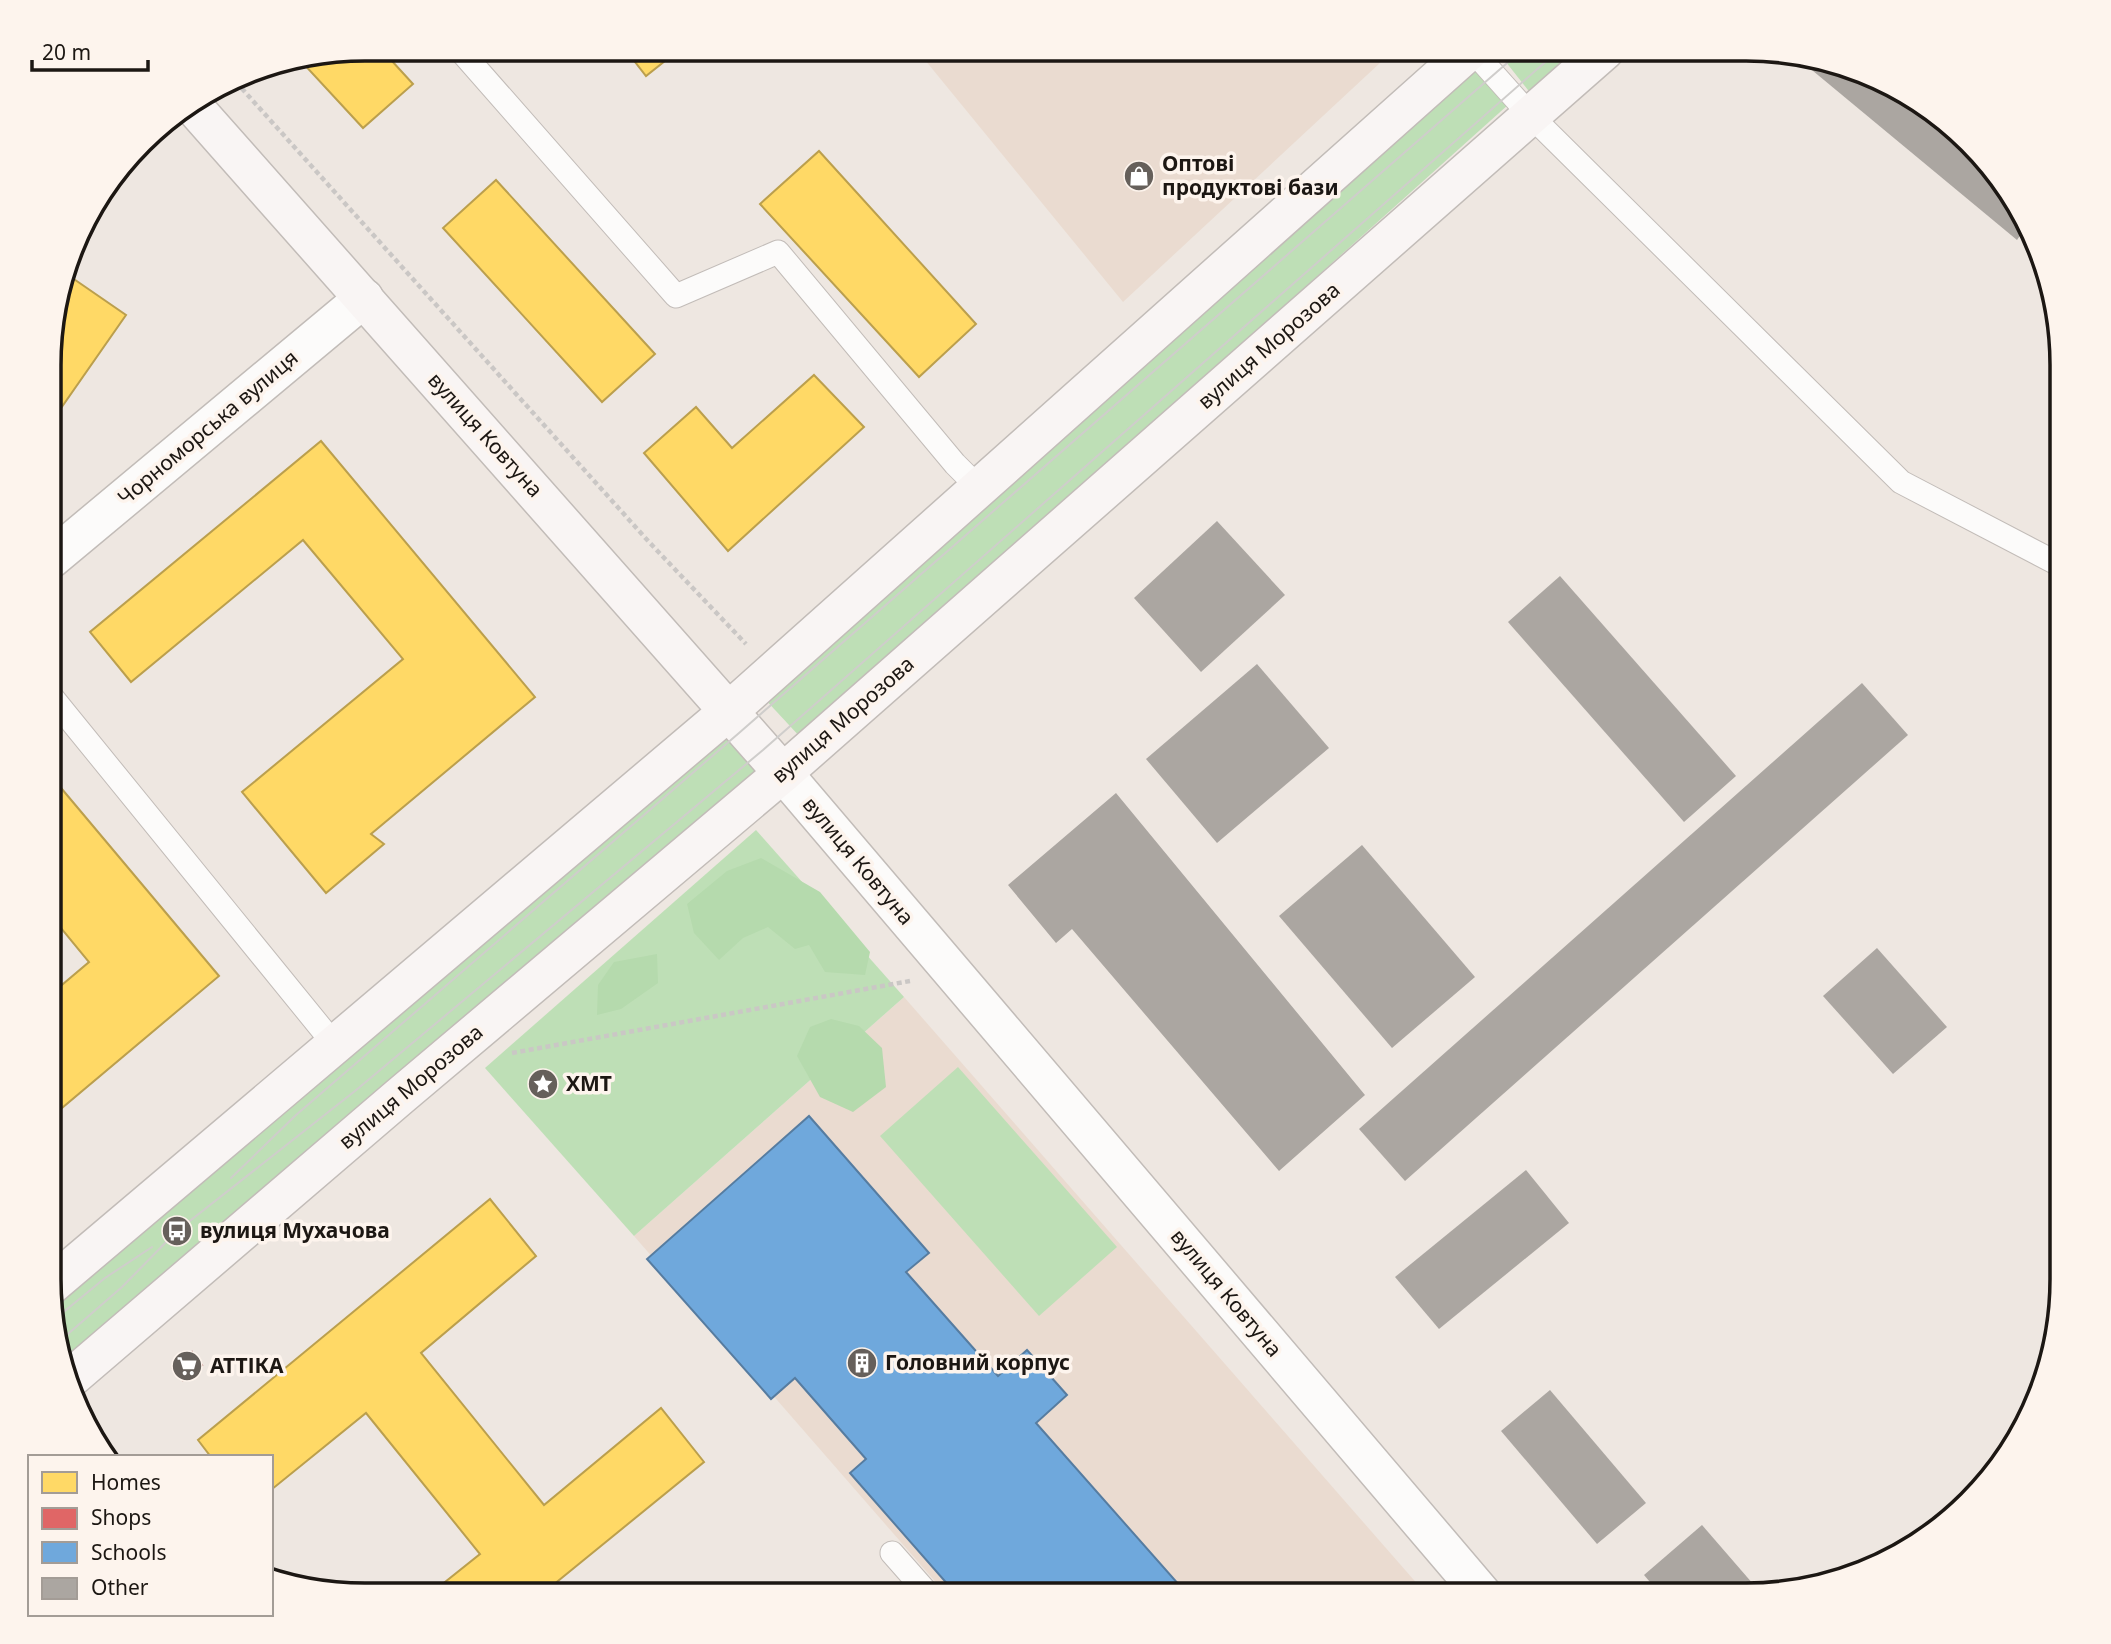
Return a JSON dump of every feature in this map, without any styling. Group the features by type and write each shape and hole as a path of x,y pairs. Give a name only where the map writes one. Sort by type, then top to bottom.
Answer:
{"main road":[{"path":"61,1277 729,711 1459,61"},
{"name":"вулиця Морозова","path":"76,1373 783,773 1593,61"},
{"name":"вулиця Ковтуна","path":"198,112 783,773"}],"street":[{"name":"Чорноморська вулиця","path":"61,551 364,298"},
{"name":"вулиця Ковтуна","path":"783,773 1473,1583"}],"lane":[{"path":"470,61 676,296 778,252 955,464 978,487"},
{"path":"1481,61 1531,116 1901,482 2050,560"},
{"path":"61,708 334,1044"},
{"path":"892,1553 918,1583"}],"path":[{"path":"241,88 649,542 749,648"},
{"path":"500,1056 921,979"}],"shaded area":[{"name":"Оптові продуктові бази","path":"926,61 1382,61 1123,302"},
{"path":"904,997 1417,1583 937,1583 634,1236"}],"green space":[{"path":"1505,61 1571,61 1532,95"},
{"path":"1477,69 1509,104 802,739 763,697"},
{"path":"728,725 770,771 72,1358 62,1292"},
{"path":"756,830 904,997 634,1236 485,1068"},
{"path":"761,858 820,892 870,952 865,975 825,972 809,945 795,949 768,927 743,938 719,960 694,933 687,904 727,871"},
{"path":"657,954 658,983 621,1009 597,1015 598,985 614,962"},
{"path":"831,1019 859,1026 882,1048 886,1087 853,1112 820,1097 797,1056 810,1027"},
{"path":"958,1067 1117,1247 1039,1316 880,1136"}],"building: Homes":[{"path":"392,61 413,84 363,128 306,67 346,62"},
{"path":"634,61 665,61 646,76"},
{"path":"819,151 976,324 919,377 760,204"},
{"path":"496,180 655,354 602,402 443,228"},
{"path":"74,279 126,315 61,408 64,326"},
{"path":"814,375 864,427 728,551 644,453 696,407 732,448"},
{"path":"321,441 535,697 371,834 384,844 326,893 242,792 403,659 303,540 131,682 90,632"},
{"path":"61,788 219,976 61,1109 61,986 89,962 61,928"},
{"path":"490,1199 536,1256 421,1353 544,1505 661,1408 704,1462 556,1583 444,1583 480,1554 366,1413 273,1488 273,1455 209,1455 198,1440"}],"building: Shops":[{"name":"АТТІКА","path":"192,1352 202,1365 183,1380 173,1368"}],"building: Schools":[{"name":"Головний корпус","path":"809,1116 929,1253 906,1272 998,1376 1027,1350 1067,1395 1036,1423 1177,1583 946,1583 850,1473 866,1459 795,1378 771,1399 647,1259"}],"building: Other":[{"path":"1810,68 1862,84 1898,102 1931,124 1961,150 1987,180 2020,235 2017,240"},
{"path":"1217,521 1285,595 1201,672 1134,598"},
{"path":"1560,576 1736,776 1684,822 1508,622"},
{"path":"1257,664 1329,748 1217,843 1146,759"},
{"path":"1862,683 1908,735 1405,1181 1359,1129"},
{"path":"1116,793 1365,1095 1279,1171 1072,929 1056,943 1008,885"},
{"path":"1362,845 1475,977 1392,1048 1279,916"},
{"path":"1877,948 1947,1027 1893,1074 1823,996"},
{"path":"1526,1170 1569,1223 1439,1329 1395,1277"},
{"path":"1550,1390 1646,1503 1597,1544 1501,1431"},
{"path":"1702,1525 1752,1583 1651,1583 1644,1575"}],"tram line":[{"path":"231,1178 296,1115 739,733 1509,61"},
{"path":"67,1335 122,1287 177,1231 355,1091 763,750 1546,61"},
{"path":"63,1312 105,1278 152,1247"}],"place":[{"name":"Оптові продуктові бази","path":"1139,176"},
{"name":"ХМТ","path":"543,1084"},
{"name":"вулиця Мухачова","path":"177,1231"},
{"name":"Головний корпус","path":"862,1363"},
{"name":"АТТІКА","path":"187,1366"}]}
